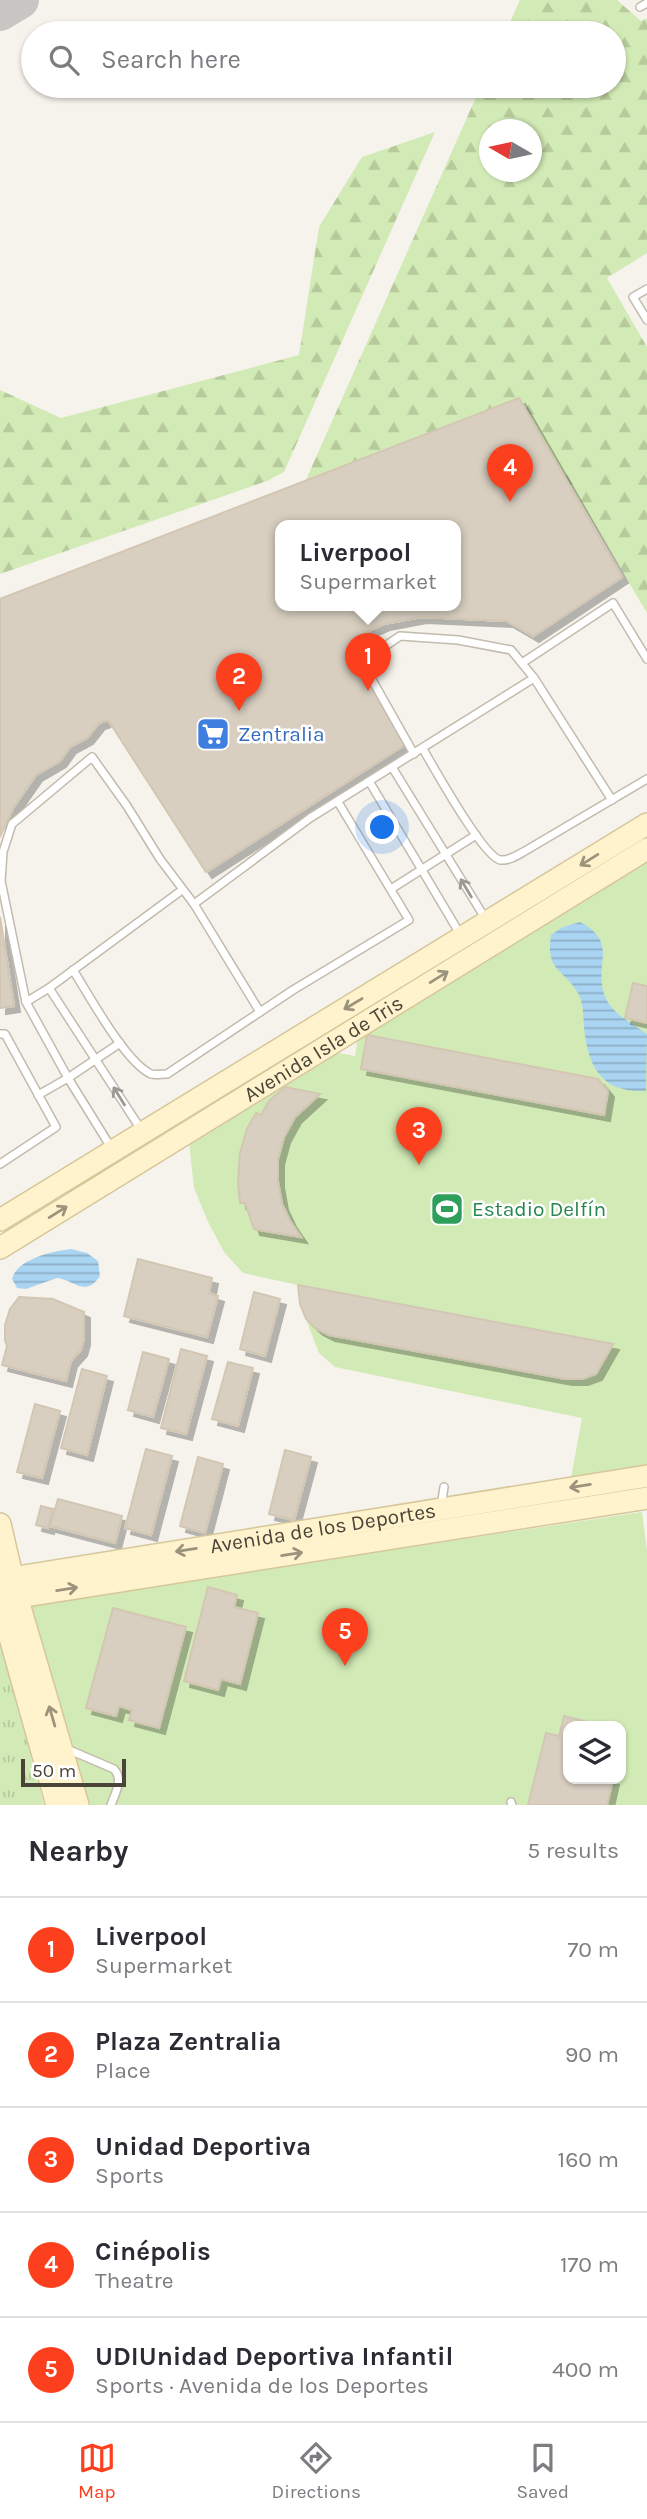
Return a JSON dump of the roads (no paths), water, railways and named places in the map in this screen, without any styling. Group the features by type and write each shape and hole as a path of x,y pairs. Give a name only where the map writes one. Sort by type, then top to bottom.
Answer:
{"main road":[{"name":"Avenida Isla de Tris","path":"0,1220 647,824"},
{"name":"Avenida Isla de Tris","path":"0,1248 647,849"},
{"name":"Avenida de los Deportes","path":"6,1591 440,1509 647,1476"},
{"name":"Avenida de los Deportes","path":"6,1591 647,1499"},
{"path":"0,1524 6,1591 57,1805"},
{"path":"6,1591 61,1746 78,1805"}],"lane":[{"path":"647,289 634,297 647,320"},
{"path":"522,663 613,603 647,659"},
{"path":"414,754 362,662 400,636 458,640 511,650 534,678 612,800"},
{"path":"194,904 282,837 534,678"},
{"path":"422,749 475,835 490,855 499,860 509,859 647,779"},
{"path":"113,1151 26,1002 1,881 3,852 12,824 92,757 194,904 260,1012"},
{"path":"392,767 487,922"},
{"path":"369,781 462,938"},
{"path":"73,970 120,1043 138,1065 153,1075 167,1074 293,990 409,920 338,802"},
{"path":"391,889 475,835"},
{"path":"26,1002 182,890"},
{"path":"48,988 142,1132"},
{"path":"0,1034 5,1034 56,1127 0,1164"},
{"path":"38,1095 120,1043"},
{"path":"443,1530 440,1509 444,1487"},
{"path":"61,1746 114,1769 119,1782 111,1805"}],"water":[{"path":"580,922 592,930 602,946 602,983 607,1001 622,1017 647,1034 646,1091 618,1088 608,1082 600,1075 589,1055 581,999 574,986 554,964 550,947 551,935 563,927"},
{"path":"71,1249 87,1253 98,1261 100,1276 95,1282 85,1287 57,1278 26,1289 17,1288 12,1279 21,1266 46,1254"}],"place":[{"name":"Cinépolis","path":"510,502"},
{"name":"Liverpool","path":"368,691"},
{"name":"Plaza Zentralia","path":"239,711"},
{"name":"Zentralia","path":"213,734"},
{"name":"Unidad Deportiva","path":"419,1165"},
{"name":"Estadio Delfín","path":"447,1209"},
{"name":"UDIUnidad Deportiva Infantil","path":"345,1666"}]}
